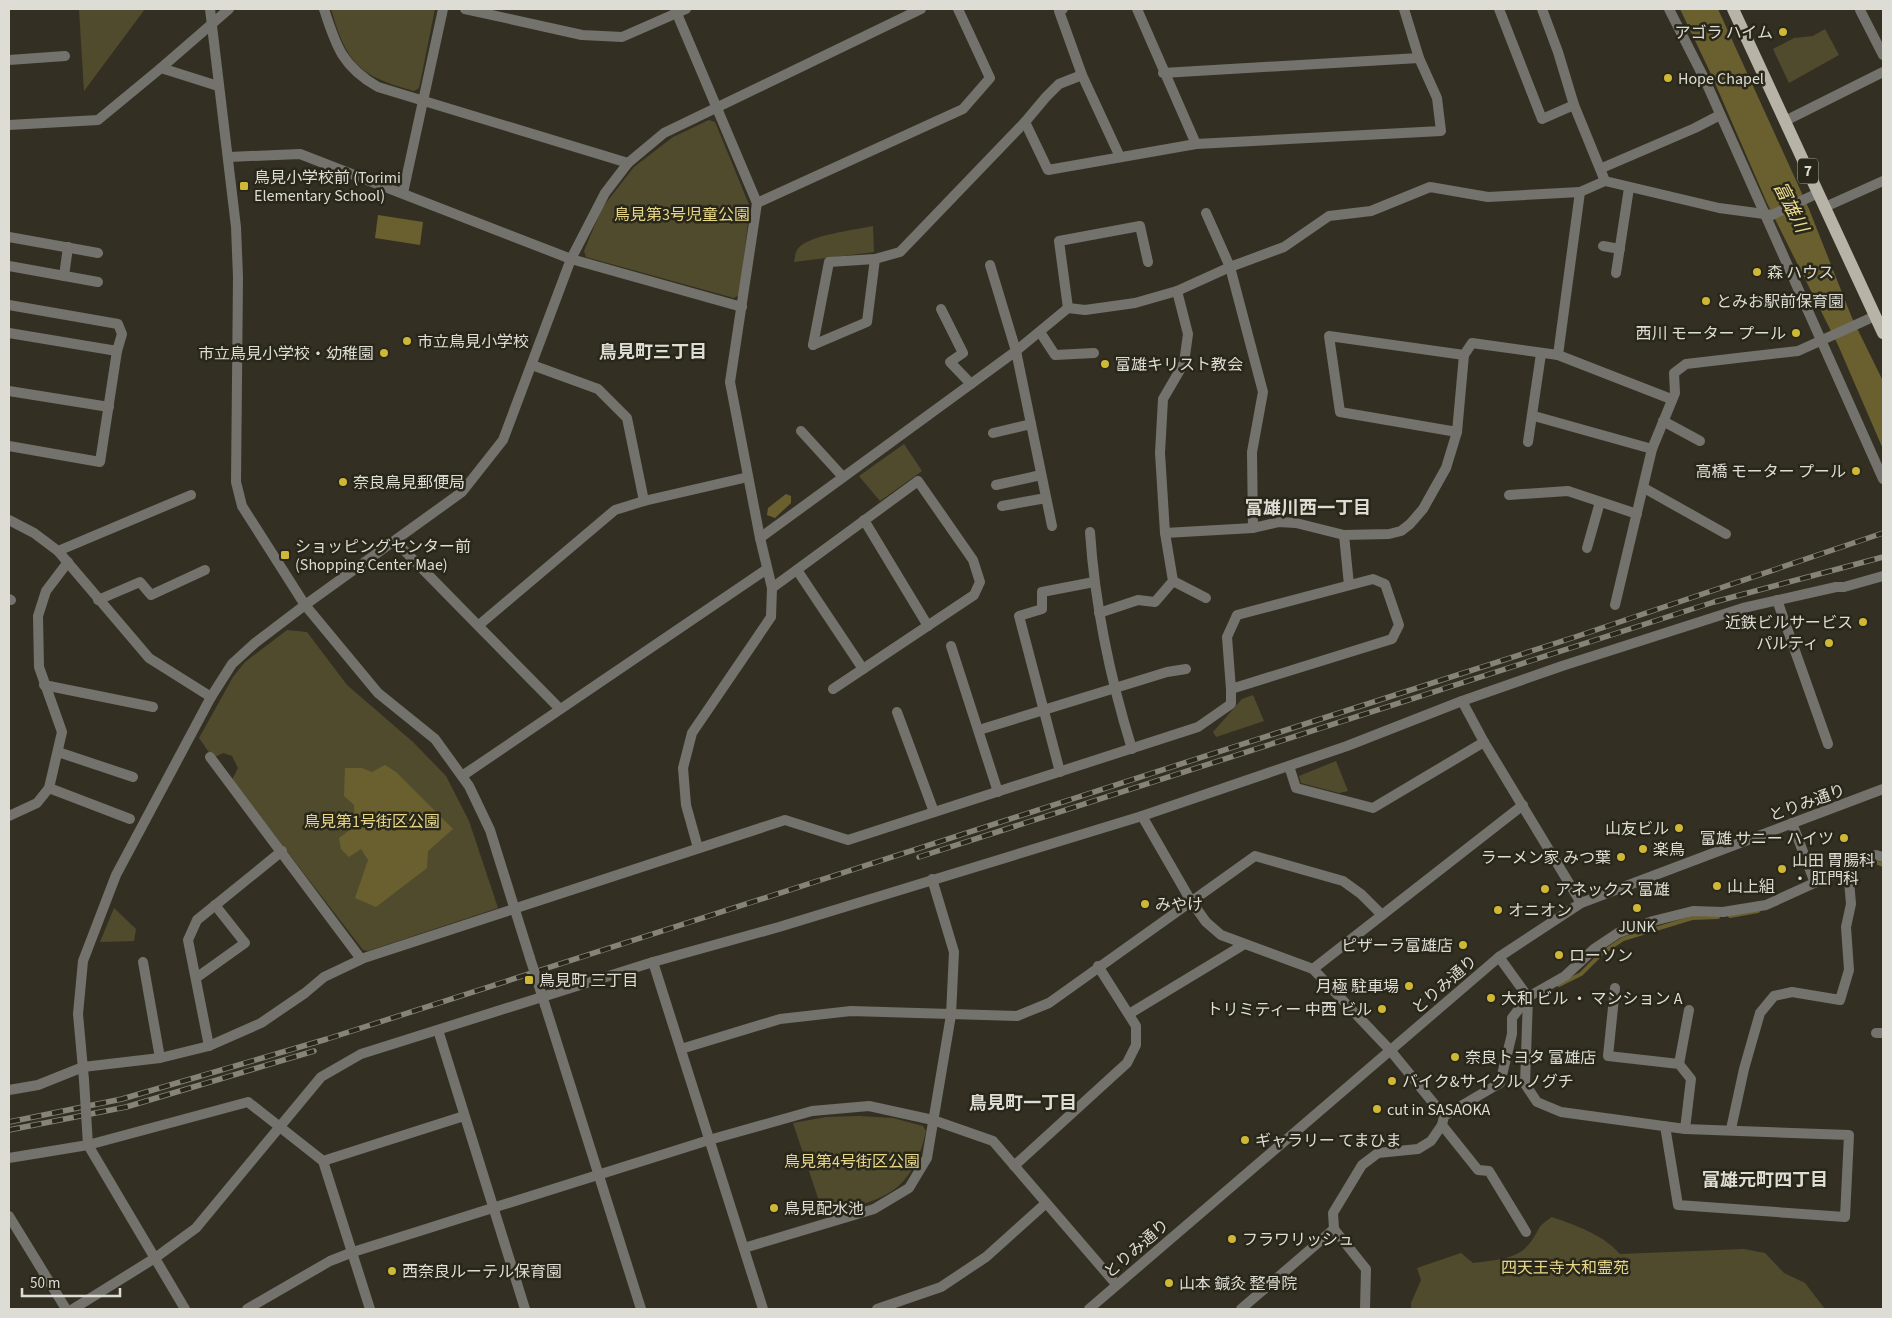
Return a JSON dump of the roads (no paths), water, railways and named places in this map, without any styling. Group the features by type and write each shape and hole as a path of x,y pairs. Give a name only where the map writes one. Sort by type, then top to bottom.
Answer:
{"main road":[{"name":"7","path":"1734,9 1883,333"}],"street":[{"path":"210,9 236,227 238,277 236,482 242,506 305,605 378,693 434,739 462,776 490,830 641,1309"},
{"path":"9,126 98,120 230,9"},
{"path":"324,9 333,38 344,61 361,77 378,87 628,163"},
{"path":"403,193 443,9"},
{"path":"465,9 582,35 622,37 679,10 716,108 757,203 730,382 760,538 772,588 771,617 692,733 683,768 686,805 698,848"},
{"path":"185,1309 88,1145 78,1014 83,961 116,875 212,697 232,664 255,643 462,492 503,440 571,259 605,194 628,163 664,133 920,9"},
{"path":"757,203 963,109 990,78 958,9"},
{"path":"1063,9 1059,11 1082,75 1120,157"},
{"path":"1137,9 1163,73 1196,144"},
{"path":"1025,122 1048,170 1196,144 1441,131 1437,98 1419,58 1404,9"},
{"path":"1498,9 1542,119 1574,105"},
{"path":"1542,9 1558,52 1574,105 1602,168 1605,181"},
{"path":"1669,9 1768,214 1825,339 1883,479"},
{"path":"1860,10 1883,55"},
{"path":"9,60 65,56"},
{"path":"1163,73 1419,58"},
{"path":"161,68 218,86"},
{"path":"1785,121 1883,72"},
{"path":"875,259 867,322 813,345 829,262 875,259 900,252 1059,84 1082,75"},
{"path":"1602,168 1695,128 1720,115"},
{"path":"229,157 300,154 571,259 742,307"},
{"path":"760,538 1016,351 1068,308 1085,310 1135,303 1177,291 1230,267 1284,247 1329,216 1370,211 1430,187 1488,197 1580,192 1605,181 1720,208 1768,214 1818,193"},
{"path":"1825,207 1883,181"},
{"path":"1616,273 1629,188"},
{"path":"1558,356 1580,192"},
{"path":"1206,213 1230,267 1263,392 1252,452 1254,528"},
{"path":"1068,308 1059,241 1140,226 1148,262"},
{"path":"9,238 98,253"},
{"path":"1603,246 1620,249"},
{"path":"64,276 68,248"},
{"path":"990,265 1016,351 1052,526"},
{"path":"9,266 98,282"},
{"path":"1173,581 1165,533 1160,453 1163,399 1184,364 1188,334 1177,291"},
{"path":"9,305 118,324 122,334 117,351 100,462 9,446"},
{"path":"941,309 963,353 950,362 971,384"},
{"path":"1615,604 1652,449 1671,399 1675,394 1674,373 1686,364 1798,351 1875,316"},
{"path":"1040,332 1055,355 1094,353"},
{"path":"9,333 117,351"},
{"path":"1456,432 1340,412 1329,336 1464,355"},
{"path":"1165,533 1254,528 1279,522 1296,523 1344,534 1389,534 1401,531 1423,509 1446,468 1456,432 1464,355 1472,343 1558,356 1671,399"},
{"path":"1528,442 1534,416 1541,354"},
{"path":"532,365 598,389 627,418 644,501"},
{"path":"9,391 109,407"},
{"path":"1534,416 1652,449"},
{"path":"1663,421 1700,441"},
{"path":"993,433 1031,424"},
{"path":"801,431 843,477"},
{"path":"996,485 1041,475"},
{"path":"479,625 615,510 644,501 748,477"},
{"path":"772,588 918,480 973,560 980,582 974,595 833,689"},
{"path":"1644,488 1726,534"},
{"path":"1509,495 1568,491 1637,514"},
{"path":"58,551 191,495"},
{"path":"1002,506 1046,498"},
{"path":"1588,548 1600,502"},
{"path":"9,520 34,533 58,551 149,658 212,697"},
{"path":"864,520 928,626"},
{"path":"1090,532 1094,582 1113,689 1132,749"},
{"path":"1344,534 1349,585"},
{"path":"395,542 560,709"},
{"path":"9,816 37,804 50,788 62,732 39,667 37,646 38,616 46,591 68,562"},
{"path":"462,776 768,569"},
{"path":"98,600 140,582 151,595 205,570"},
{"path":"797,570 863,669"},
{"path":"73,1309 155,1258 196,1228 321,1077 361,1054 654,962 779,927 1142,816 1289,766 1462,701 1562,666 1743,608 1836,587 1844,588 1883,576"},
{"path":"9,1090 38,1084 83,1067 160,1058 209,1046 261,1023 305,993 324,977 361,959 785,820 848,840 1198,728 1231,704 1227,637 1237,615 1373,579 1385,584 1399,626 1392,639 1231,689"},
{"path":"1173,581 1206,598"},
{"path":"1099,613 1131,602 1155,602 1173,581"},
{"path":"1060,772 1019,616 1042,609 1042,592 1094,582"},
{"path":"1777,600 1828,744"},
{"path":"950,646 998,792"},
{"path":"979,730 1167,672 1186,669"},
{"path":"44,685 153,707"},
{"path":"1462,701 1484,742 1581,903"},
{"path":"897,712 934,812"},
{"path":"1289,766 1296,788 1373,808 1484,742"},
{"path":"58,752 133,777"},
{"path":"210,757 361,959"},
{"path":"50,788 130,819"},
{"name":"とりみ通り","path":"1089,1309 1499,957 1581,903 1883,789"},
{"path":"1313,969 1523,805"},
{"path":"1142,816 1191,901 1206,922 1216,931 1243,944 1313,969 1390,1050 1478,1170 1489,1171 1526,1232"},
{"path":"1792,823 1815,882"},
{"path":"209,1046 188,940 197,920 282,851"},
{"path":"1365,1309 1366,1269 1334,1230 1333,1213 1362,1165 1378,1154 1418,1149 1431,1141 1443,1120 1500,1083 1512,1034 1512,1018 1528,997 1565,976 1594,949 1618,933 1653,921 1692,911 1723,912 1766,905 1815,882 1848,872 1876,855 1883,857"},
{"path":"681,1049 780,1019 851,1011 1017,1016 1049,1003 1098,966 1255,856 1343,881 1361,894 1382,915"},
{"path":"1730,1130 1744,1068 1760,1013 1774,996 1792,992 1840,1000 1849,970 1846,927 1851,904 1848,872"},
{"path":"744,1248 874,1209 910,1188 927,1158 951,1015 954,952 932,879"},
{"path":"196,978 245,943 215,906"},
{"path":"1129,1014 1243,944"},
{"path":"1499,957 1528,997 1525,1084 1537,1102 1561,1112 1665,1126 1685,1129 1849,1135 1845,1217 1678,1206 1665,1126"},
{"path":"143,962 160,1058"},
{"path":"654,962 763,1309"},
{"path":"1014,1166 1128,1063 1136,1045 1136,1026 1098,966"},
{"path":"1616,988 1608,1056 1679,1064 1691,1079 1685,1129"},
{"path":"1679,1064 1689,1010"},
{"path":"438,1030 525,1309"},
{"path":"9,1158 88,1145 248,1102 323,1161 370,1309"},
{"path":"247,1309 330,1261 353,1252 709,1140 812,1111 869,1106 933,1120 993,1141 1045,1204 1116,1284"},
{"path":"323,1161 464,1116"},
{"path":"877,1309 899,1306 941,1287 986,1257 1045,1204"},
{"path":"9,1216 66,1309"},
{"path":"1241,1309 1334,1230"}],"water":[{"name":"富雄川","path":"1680,9 1718,9 1809,209 1852,318 1883,381 1883,449 1838,345 1767,203 1711,74"},
{"path":"378,215 423,222 420,245 375,238"},
{"path":"786,494 791,496 791,503 775,518 767,515 768,508"},
{"path":"385,765 396,772 453,829 428,851 427,868 376,907 355,898 368,860 361,849 349,857 341,849 339,838 355,826 354,805 344,796 345,768 362,768 372,772"}],"waterway":[{"path":"1869,863 1873,861 1883,865"},
{"path":"1730,916 1758,911"},
{"path":"1559,985 1581,974 1602,953 1623,939 1692,918 1718,917"}],"railway":[{"path":"9,1122 122,1099 327,1039 1575,637 1883,533"},
{"path":"919,857 1714,602 1883,557"},
{"path":"9,1130 126,1107 314,1051"}],"place":[{"name":"アゴラ ハイム","path":"1783,32"},
{"name":"Hope Chapel","path":"1668,78"},
{"name":"鳥見小学校前 (Torimi Elementary School)","path":"244,186"},
{"name":"森 ハウス","path":"1757,272"},
{"name":"とみお駅前保育園","path":"1706,301"},
{"name":"西川 モーター プール","path":"1796,333"},
{"name":"市立鳥見小学校","path":"407,341"},
{"name":"市立鳥見小学校・幼稚園","path":"384,353"},
{"name":"富雄キリスト教会","path":"1105,364"},
{"name":"高橋 モーター プール","path":"1856,471"},
{"name":"奈良鳥見郵便局","path":"343,482"},
{"name":"ショッピングセンター前 (Shopping Center Mae)","path":"285,555"},
{"name":"近鉄ビルサービス","path":"1863,622"},
{"name":"パルティ","path":"1829,643"},
{"name":"山友ビル","path":"1679,828"},
{"name":"富雄 サニー ハイツ","path":"1844,838"},
{"name":"楽鳥","path":"1643,849"},
{"name":"ラーメン家 みつ葉","path":"1621,857"},
{"name":"山田 胃腸科 ・ 肛門科","path":"1782,869"},
{"name":"山上組","path":"1717,886"},
{"name":"アネックス 富雄","path":"1545,889"},
{"name":"みやけ","path":"1145,904"},
{"name":"JUNK","path":"1637,908"},
{"name":"オニオン","path":"1498,910"},
{"name":"ピザーラ富雄店","path":"1463,945"},
{"name":"ローソン","path":"1559,955"},
{"name":"鳥見町 三丁目","path":"529,980"},
{"name":"月極 駐車場","path":"1409,986"},
{"name":"大和 ビル ・ マンション A","path":"1491,998"},
{"name":"トリミティー 中西 ビル","path":"1382,1009"},
{"name":"奈良トヨタ 富雄店","path":"1455,1057"},
{"name":"バイク&サイクル ノグチ","path":"1392,1081"},
{"name":"cut in SASAOKA","path":"1377,1109"},
{"name":"ギャラリー てまひま","path":"1245,1140"},
{"name":"鳥見配水池","path":"774,1208"},
{"name":"フラワリッシュ","path":"1232,1239"},
{"name":"西奈良ルーテル保育園","path":"392,1271"},
{"name":"山本 鍼灸 整骨院","path":"1169,1283"}],"district":[{"name":"鳥見町三丁目","path":"653,352"},
{"name":"富雄川西一丁目","path":"1308,508"},
{"name":"鳥見町一丁目","path":"1023,1103"},
{"name":"富雄元町四丁目","path":"1765,1180"}],"park label":[{"name":"鳥見第3号児童公園","path":"682,214"},
{"name":"鳥見第1号街区公園","path":"372,821"},
{"name":"鳥見第4号街区公園","path":"852,1161"},
{"name":"四天王寺大和霊苑","path":"1565,1267"}]}
